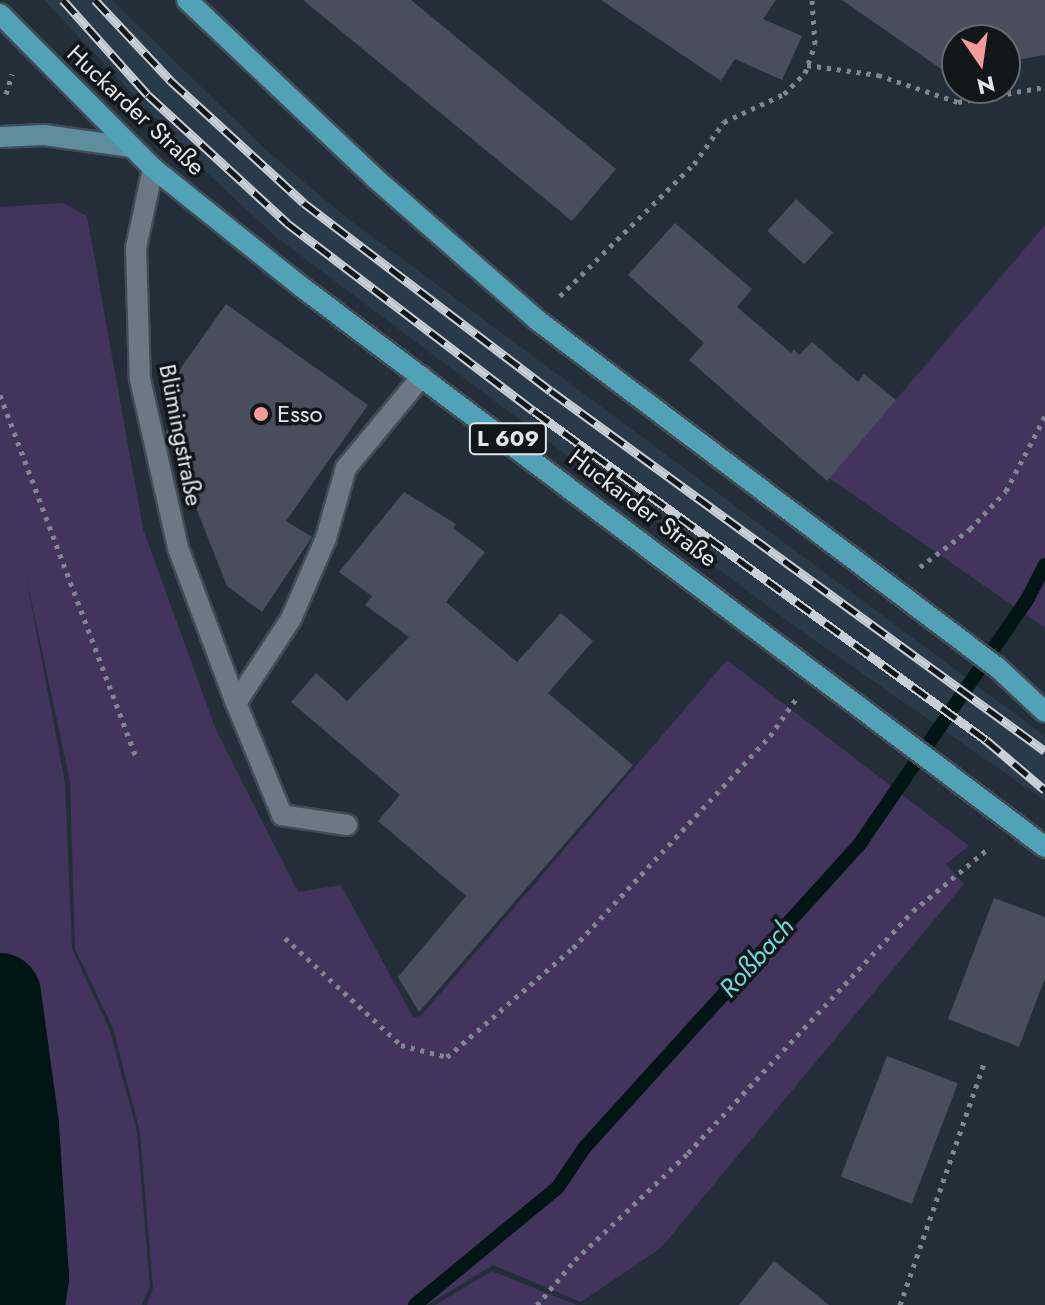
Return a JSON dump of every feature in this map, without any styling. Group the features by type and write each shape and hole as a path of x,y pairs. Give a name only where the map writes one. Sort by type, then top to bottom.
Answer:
{"main road":[{"path":"187,0 375,178 537,320 952,634 1045,712"},
{"name":"Huckarder Straße","path":"0,14 153,168 422,376 1045,847"}],"street":[{"path":"0,137 44,135 131,147"},
{"name":"Blümingstraße","path":"153,168 136,248 140,379 178,548 282,815 347,825"},
{"path":"236,703 291,619 326,538 346,468 422,376"}],"path":[{"path":"537,320 694,164 724,122 784,94 807,65 815,44 812,0"},
{"path":"807,65 878,75 958,102 1045,87"},
{"path":"0,79 6,94"},
{"path":"0,395 136,757"},
{"path":"890,590 970,529 1006,491 1045,416"},
{"path":"285,938 401,1045 447,1057 583,937 770,736 815,672"},
{"path":"537,1305 575,1260 688,1153 913,911 1017,827"},
{"path":"900,1305 954,1161 984,1064"}],"shaded area":[{"path":"44,0 112,0 265,149 347,218 1045,736 1045,801 793,625 276,237 207,173"},
{"path":"63,203 87,216 143,529 216,730 298,892 341,885 413,1017 421,1016 727,660 969,846 946,864 964,884 661,1248 581,1302 493,1265 427,1305 147,1305 153,1288 140,1132 113,1028 75,949 70,781 25,572 65,783 72,949 110,1031 137,1132 150,1286 142,1305 0,1305 0,207"},
{"path":"1045,225 1045,628 829,478"},
{"path":"492,1271 577,1305 435,1305"}],"building":[{"path":"303,0 411,0 616,169 572,221"},
{"path":"601,0 776,0 763,19 802,36 782,80 735,59 721,81"},
{"path":"842,0 1045,0 1045,55 1021,59 1021,24 941,24 941,69"},
{"path":"796,199 833,232 804,264 767,231"},
{"path":"675,223 752,289 737,307 791,353 794,349 799,355 812,342 858,382 864,374 896,400 827,481 689,360 704,343 628,275"},
{"path":"226,304 368,405 286,521 312,537 262,612 227,586 166,432 180,403 164,392"},
{"path":"404,492 456,524 453,528 485,552 446,602 517,662 561,613 593,641 548,693 633,765 419,1012 398,977 466,896 378,821 400,795 291,702 316,673 347,701 409,637 365,605 372,596 339,572"},
{"path":"994,898 1045,917 1045,978 1019,1047 948,1019"},
{"path":"887,1056 958,1083 912,1204 841,1176"},
{"path":"774,1261 829,1305 739,1305"}],"waterway":[{"name":"Roßbach","path":"415,1305 558,1187 585,1147 859,845 1027,600 1045,565"},
{"path":"0,994 18,1126 28,1277 24,1305"}],"railway":[{"path":"63,0 148,95 287,223 534,411 986,740 1045,790"},
{"path":"95,0 171,81 304,203 551,391 1045,751"}],"place":[{"name":"Esso","path":"261,414"}]}
